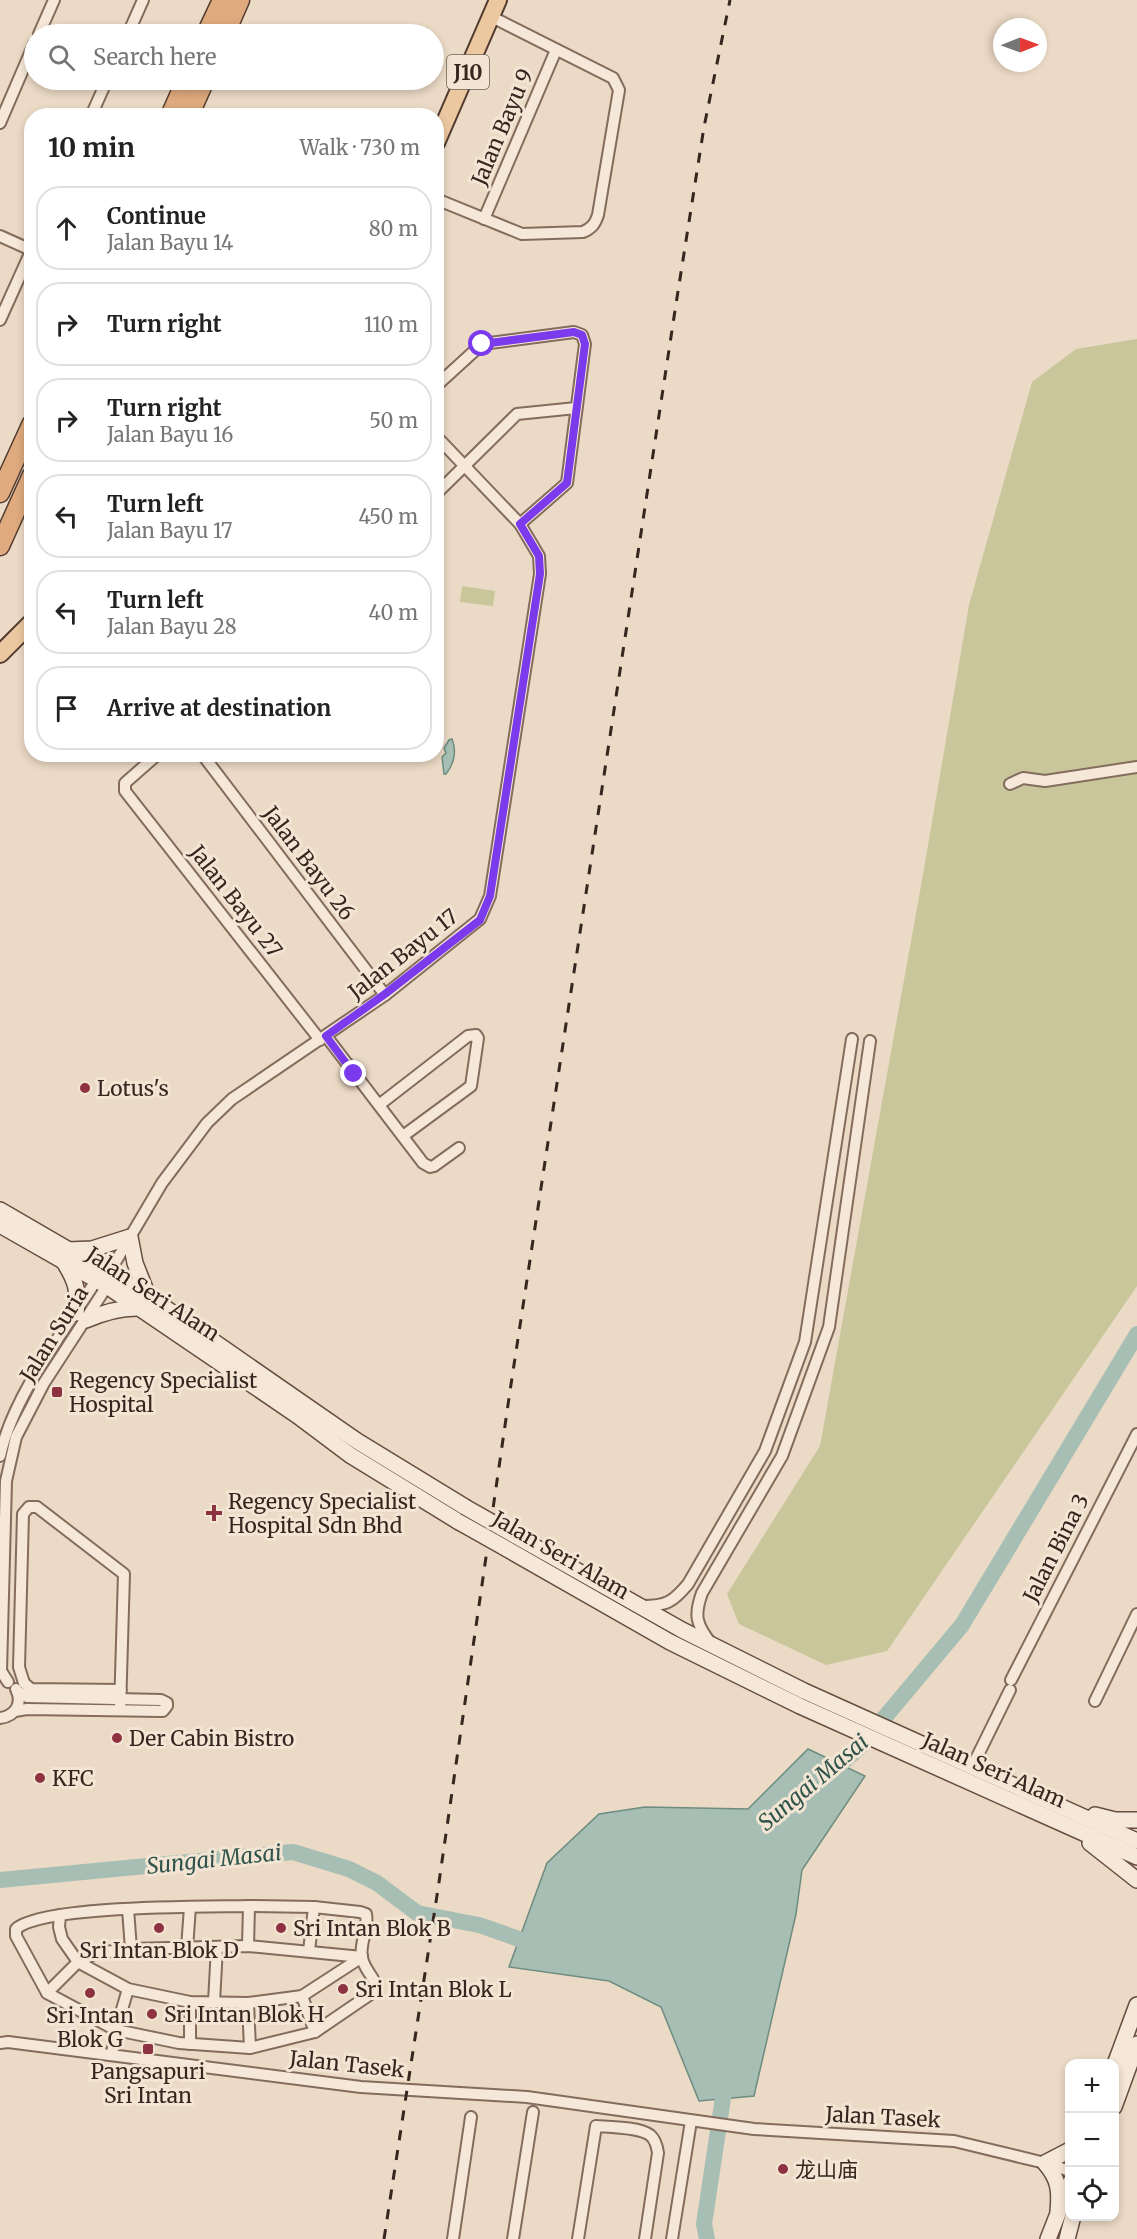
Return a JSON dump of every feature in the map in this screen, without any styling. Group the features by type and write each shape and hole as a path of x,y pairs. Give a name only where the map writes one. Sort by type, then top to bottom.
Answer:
{"highway":[{"path":"211,24 222,0"},
{"path":"229,24 240,0"},
{"path":"174,108 182,90"},
{"path":"193,108 201,90"},
{"path":"0,493 24,440"},
{"path":"0,546 24,492"}],"main road":[{"name":"J10","path":"444,125 498,0"},
{"path":"0,654 24,630"},
{"name":"Jalan Seri Alam","path":"0,1210 65,1255"},
{"name":"Jalan Seri Alam","path":"0,1225 106,1275 357,1441 465,1507 510,1542 670,1642 800,1706 886,1745 1060,1815 1137,1841"},
{"path":"130,1237 145,1302 81,1316 79,1296 65,1255 130,1237"},
{"name":"Jalan Seri Alam","path":"145,1302 350,1455 459,1522 510,1542 804,1691 973,1765 1137,1857"},
{"path":"1060,1815 1137,1820"},
{"path":"1060,1815 1137,1880"},
{"path":"1117,2059 1137,2005"},
{"path":"1119,2094 1137,2044"},
{"path":"1058,2211 1060,2188 1045,2163 1065,2153"},
{"path":"1048,2239 1065,2195"},
{"path":"1067,2239 1072,2221"}],"street":[{"path":"43,24 54,0"},
{"path":"132,24 143,0"},
{"path":"444,202 522,234 583,232 596,223 619,90 617,83 613,78 492,17"},
{"name":"Jalan Bayu 9","path":"484,219 556,50"},
{"path":"0,123 24,67"},
{"path":"95,108 103,90"},
{"path":"0,236 24,247"},
{"path":"0,320 24,266"},
{"path":"444,379 482,344 574,332 582,335 585,344 567,483 520,524"},
{"path":"444,486 517,414 576,408"},
{"name":"Jalan Bayu 17","path":"106,1275 162,1183 207,1123 232,1099 385,994 480,920 490,896 540,574 539,556 520,524 444,444"},
{"name":"Jalan Bayu 27","path":"149,762 124,785 125,791 423,1163 430,1167 437,1165 459,1148"},
{"name":"Jalan Bayu 26","path":"208,762 385,994"},
{"path":"1010,784 1023,778 1045,781 1137,767"},
{"path":"379,1106 468,1036 476,1035 478,1038 471,1086 403,1136"},
{"path":"640,1606 659,1606 675,1599 687,1584 765,1451 805,1342 852,1039"},
{"path":"712,1645 698,1624 696,1608 702,1593 782,1456 829,1327 870,1041"},
{"name":"Jalan Suria","path":"4,1682 1,1671 6,1481 16,1437 81,1316 106,1275"},
{"name":"Jalan Suria","path":"0,1456 5,1434 34,1377 81,1316"},
{"name":"Jalan Bina 3","path":"973,1765 1010,1685 1137,1434"},
{"path":"29,1507 37,1508 124,1574 121,1700 31,1689 24,1683 19,1667 23,1514 29,1507"},
{"path":"3,1608 8,1634 20,1639"},
{"path":"1095,1701 1137,1614"},
{"path":"4,1682 27,1697 121,1700"},
{"path":"0,1718 9,1716 15,1711 19,1703 17,1691"},
{"path":"15,1711 121,1700"},
{"path":"248,1946 249,1906"},
{"path":"188,1948 190,1907"},
{"path":"190,1907 314,1907 366,1914 362,1957 377,1987 375,1991 315,2032 250,2048 190,2044 116,2030 47,1993 16,1936 16,1929 21,1925 60,1915 128,1909 190,1907"},
{"path":"309,1951 314,1907"},
{"path":"128,1909 131,1949"},
{"path":"60,1915 59,1927 62,1939 78,1962 128,1989 190,2002 248,2003 302,1996 362,1957"},
{"path":"47,1993 78,1962 96,1953 131,1949 248,1946 362,1957"},
{"path":"214,2002 217,1947"},
{"path":"112,2054 116,2030 128,1989"},
{"path":"302,1996 315,2032"},
{"path":"190,2002 190,2044"},
{"path":"248,2003 250,2048"},
{"name":"Jalan Tasek","path":"0,2043 112,2054 362,2087 527,2097 743,2127 954,2141 1065,2169"},
{"path":"513,2239 533,2112"},
{"path":"453,2239 471,2118"},
{"path":"672,2239 691,2121"},
{"path":"578,2239 596,2126 640,2130 651,2135 655,2142 658,2153 645,2239"}],"shaded area":[{"path":"1137,339 1137,1286 887,1651 826,1665 739,1624 727,1594 820,1446 969,605 1032,382 1076,349"},
{"path":"462,586 495,591 493,606 460,602"}],"water":[{"path":"452,739 454,757 449,770 444,774 443,762 446,753 444,748"},
{"path":"808,1749 865,1776 802,1870 796,1914 754,2096 699,2101 661,2007 609,1981 509,1967 547,1863 599,1814 645,1807 748,1809"}],"waterway":[{"name":"Sungai Masai","path":"825,1778 859,1748 962,1625 1137,1334"},
{"name":"Sungai Masai","path":"0,1880 293,1852 349,1869 377,1883 417,1913 479,1925 539,1946"},
{"path":"707,2239 704,2224 726,2078"}],"railway":[{"path":"384,2239 438,1889 510,1391 676,304 704,127 730,0"}],"place":[{"name":"Lotus's","path":"85,1088"},
{"name":"Regency Specialist Hospital","path":"57,1392"},
{"name":"Regency Specialist Hospital Sdn Bhd","path":"214,1513"},
{"name":"Der Cabin Bistro","path":"117,1738"},
{"name":"KFC","path":"40,1778"},
{"name":"Sri Intan Blok D","path":"159,1928"},
{"name":"Sri Intan Blok B","path":"281,1928"},
{"name":"Sri Intan Blok L","path":"343,1989"},
{"name":"Sri Intan Blok G","path":"90,1993"},
{"name":"Sri Intan Blok H","path":"152,2014"},
{"name":"Pangsapuri Sri Intan","path":"148,2049"},
{"name":"龙山庙","path":"783,2169"}],"route":[{"path":"354,1074 326,1036 385,994 480,920 490,896 540,574 539,556 520,524 567,483 585,344 582,335 574,332 482,344"}]}
